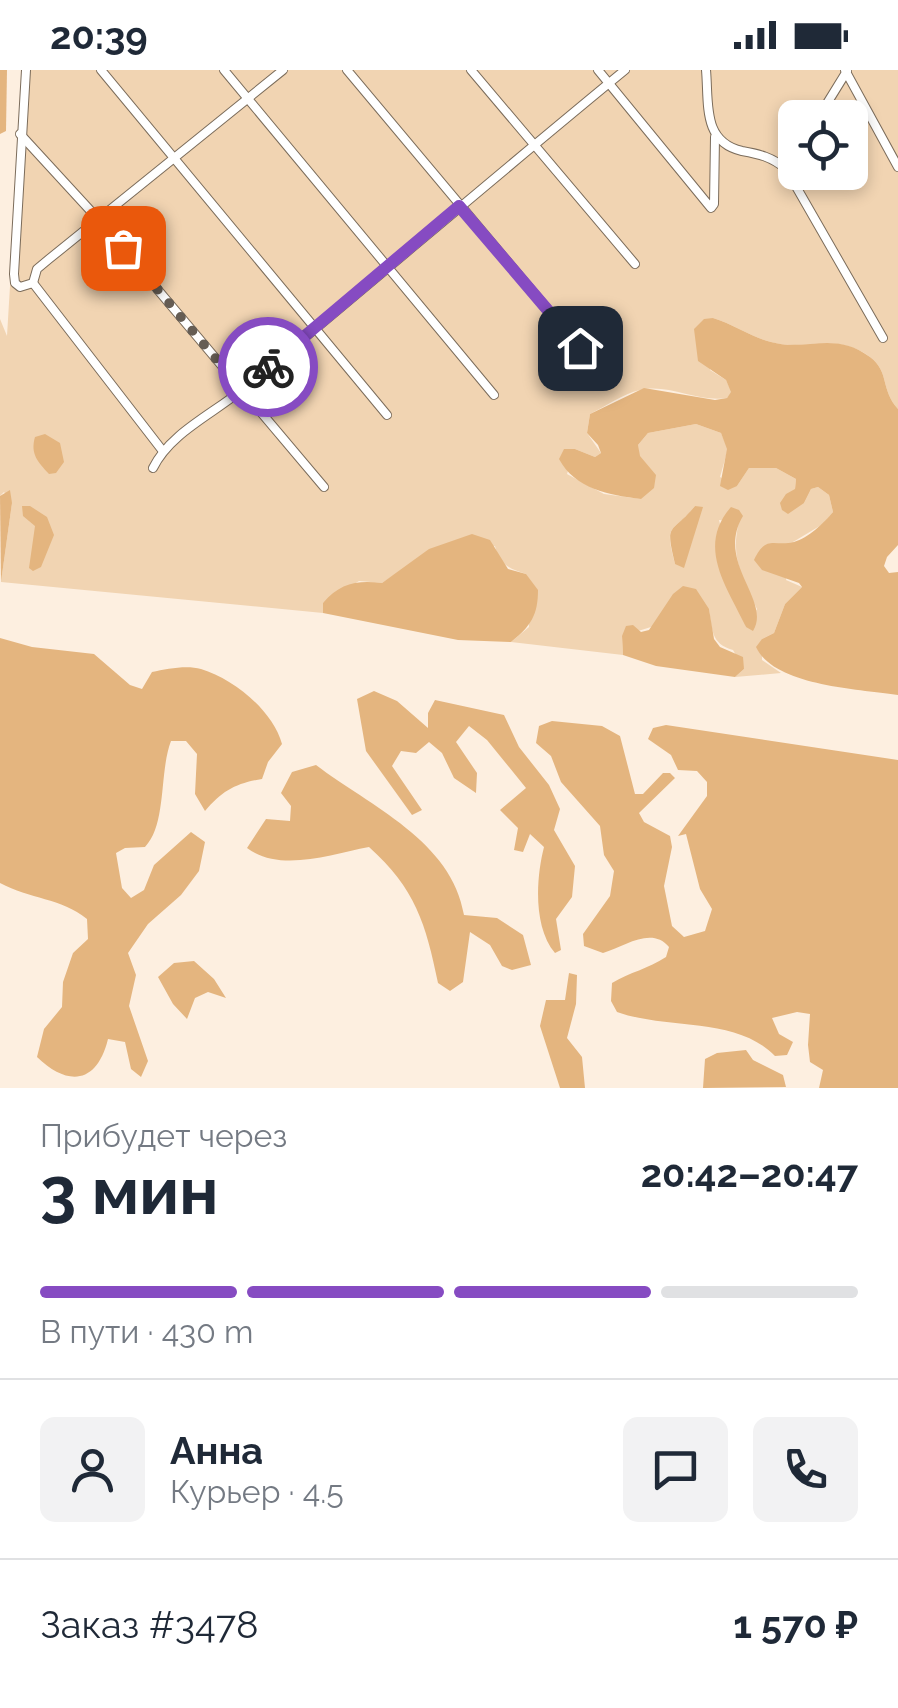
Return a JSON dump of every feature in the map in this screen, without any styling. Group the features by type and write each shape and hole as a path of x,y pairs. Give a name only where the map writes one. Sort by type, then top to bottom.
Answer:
{"street":[{"path":"26,70 14,274 20,286 33,283"},
{"path":"101,70 387,416"},
{"path":"224,70 494,395"},
{"path":"33,283 37,269 283,70"},
{"path":"347,70 580,348"},
{"path":"471,70 635,264"},
{"path":"598,70 711,208 715,136 706,70"},
{"path":"153,468 162,450 242,390 625,70"},
{"path":"829,100 846,71"},
{"path":"846,71 898,167"},
{"path":"20,134 99,220 324,487"},
{"path":"715,136 726,146 764,155 778,164"},
{"path":"798,190 882,338"},
{"path":"33,283 162,450"}],"shaded area":[{"path":"0,70 7,70 6,131 0,134"},
{"path":"23,70 898,70 898,409 876,363 857,349 832,343 771,342 713,318 710,370 726,380 732,392 727,398 651,389 621,397 590,414 587,433 601,453 595,457 575,449 567,474 604,494 641,499 638,445 648,433 696,424 721,433 728,449 720,477 737,486 749,468 776,468 796,479 795,489 804,503 811,489 818,487 829,495 833,512 823,524 793,542 786,580 802,587 785,604 774,633 762,639 762,660 781,673 735,677 744,669 733,650 717,640 709,609 622,636 623,655 511,642 529,627 526,574 506,565 495,546 400,571 382,583 359,581 323,603 323,613 1,582 12,503 4,492 0,496 0,319 7,336","holes":["695,506 693,538 675,564 670,535","719,520 739,522 737,557 757,609 746,627"]},
{"path":"713,318 771,342 844,345 870,357 880,369 898,409 898,545 884,566 889,573 898,572 898,695 799,678 766,660 756,647 774,633 785,604 802,587 762,570 754,560 762,547 799,540 833,512 829,495 818,487 811,489 804,503 788,514 780,503 795,489 796,479 776,468 749,468 737,486 728,490 720,486 727,449 721,433 696,424 648,433 638,445 640,456 656,475 654,488 641,499 584,484 559,459 564,449 595,457 601,453 587,433 590,414 644,388 715,400 727,398 731,392 726,380 698,361 694,329 704,319"},
{"path":"45,434 60,443 64,462 56,473 49,474 34,453 35,437"},
{"path":"10,490 12,503 1,582 0,496"},
{"path":"22,506 30,506 47,517 54,535 41,567 33,571 29,568 35,526 23,516"},
{"path":"695,506 703,507 684,568 675,564 670,535"},
{"path":"731,507 743,516 735,549 756,607 753,631 746,627 731,597 715,552 721,522"},
{"path":"472,534 490,540 508,569 526,574 538,590 532,619 511,642 458,640 323,613 323,603 343,587 382,583 429,549"},
{"path":"683,586 696,589 709,609 714,639 720,647 743,657 744,669 735,677 656,666 623,655 626,626 633,625 641,632 649,630 673,594"},
{"path":"0,638 32,647 94,654 130,685 142,689 152,672 183,667 201,669 226,680 261,708 282,744 268,762 262,779 230,789 205,811 195,794 197,754 186,741 171,741 152,837 145,847 125,848 116,853 122,888 131,898 144,890 154,865 191,832 205,842 199,871 181,895 148,924 128,953 136,975 129,1006 148,1061 141,1077 131,1069 125,1042 108,1039 97,1065 80,1076 60,1073 37,1057 44,1029 62,1007 63,982 73,953 88,939 87,919 67,907 0,883"},
{"path":"374,691 397,701 428,728 428,713 435,700 504,715 519,747 549,785 560,809 554,830 575,866 572,897 556,919 561,950 555,953 548,942 540,916 538,887 544,847 530,834 523,852 514,850 518,828 500,810 526,788 487,740 469,726 456,742 477,773 476,793 454,778 442,753 429,742 416,753 401,751 392,766 422,810 412,815 366,751 357,699"},
{"path":"552,721 602,726 620,736 635,794 643,794 663,773 675,778 639,813 644,822 670,836 672,847 664,886 672,926 684,937 705,931 712,909 700,889 686,834 678,836 707,796 707,782 697,771 678,770 671,755 648,739 653,728 666,725 898,760 898,1088 819,1088 823,1070 810,1062 810,1014 797,1012 772,1018 779,1034 793,1042 787,1055 775,1056 759,1043 721,1029 617,1012 611,1001 612,983 666,957 669,947 655,938 629,942 603,953 584,946 583,934 610,896 614,871 604,855 600,826 561,782 551,756 536,743 539,726"},
{"path":"316,765 426,846 456,889 464,915 497,918 523,935 531,965 512,970 502,966 490,945 470,932 463,982 450,991 438,983 429,943 408,892 369,847 291,861 260,855 247,848 266,819 290,821 291,806 281,793 292,772"},
{"path":"194,961 214,979 226,998 208,992 195,998 187,1019 158,977 174,963"},
{"path":"569,973 577,975 576,1004 567,1038 582,1057 585,1088 560,1088 540,1026 546,1000 565,1000"},
{"path":"746,1050 753,1060 783,1075 786,1087 703,1088 705,1059 717,1053"}],"way so far":[{"path":"123,248 242,390 268,367"}],"route":[{"path":"268,367 459,206 580,348"}]}
